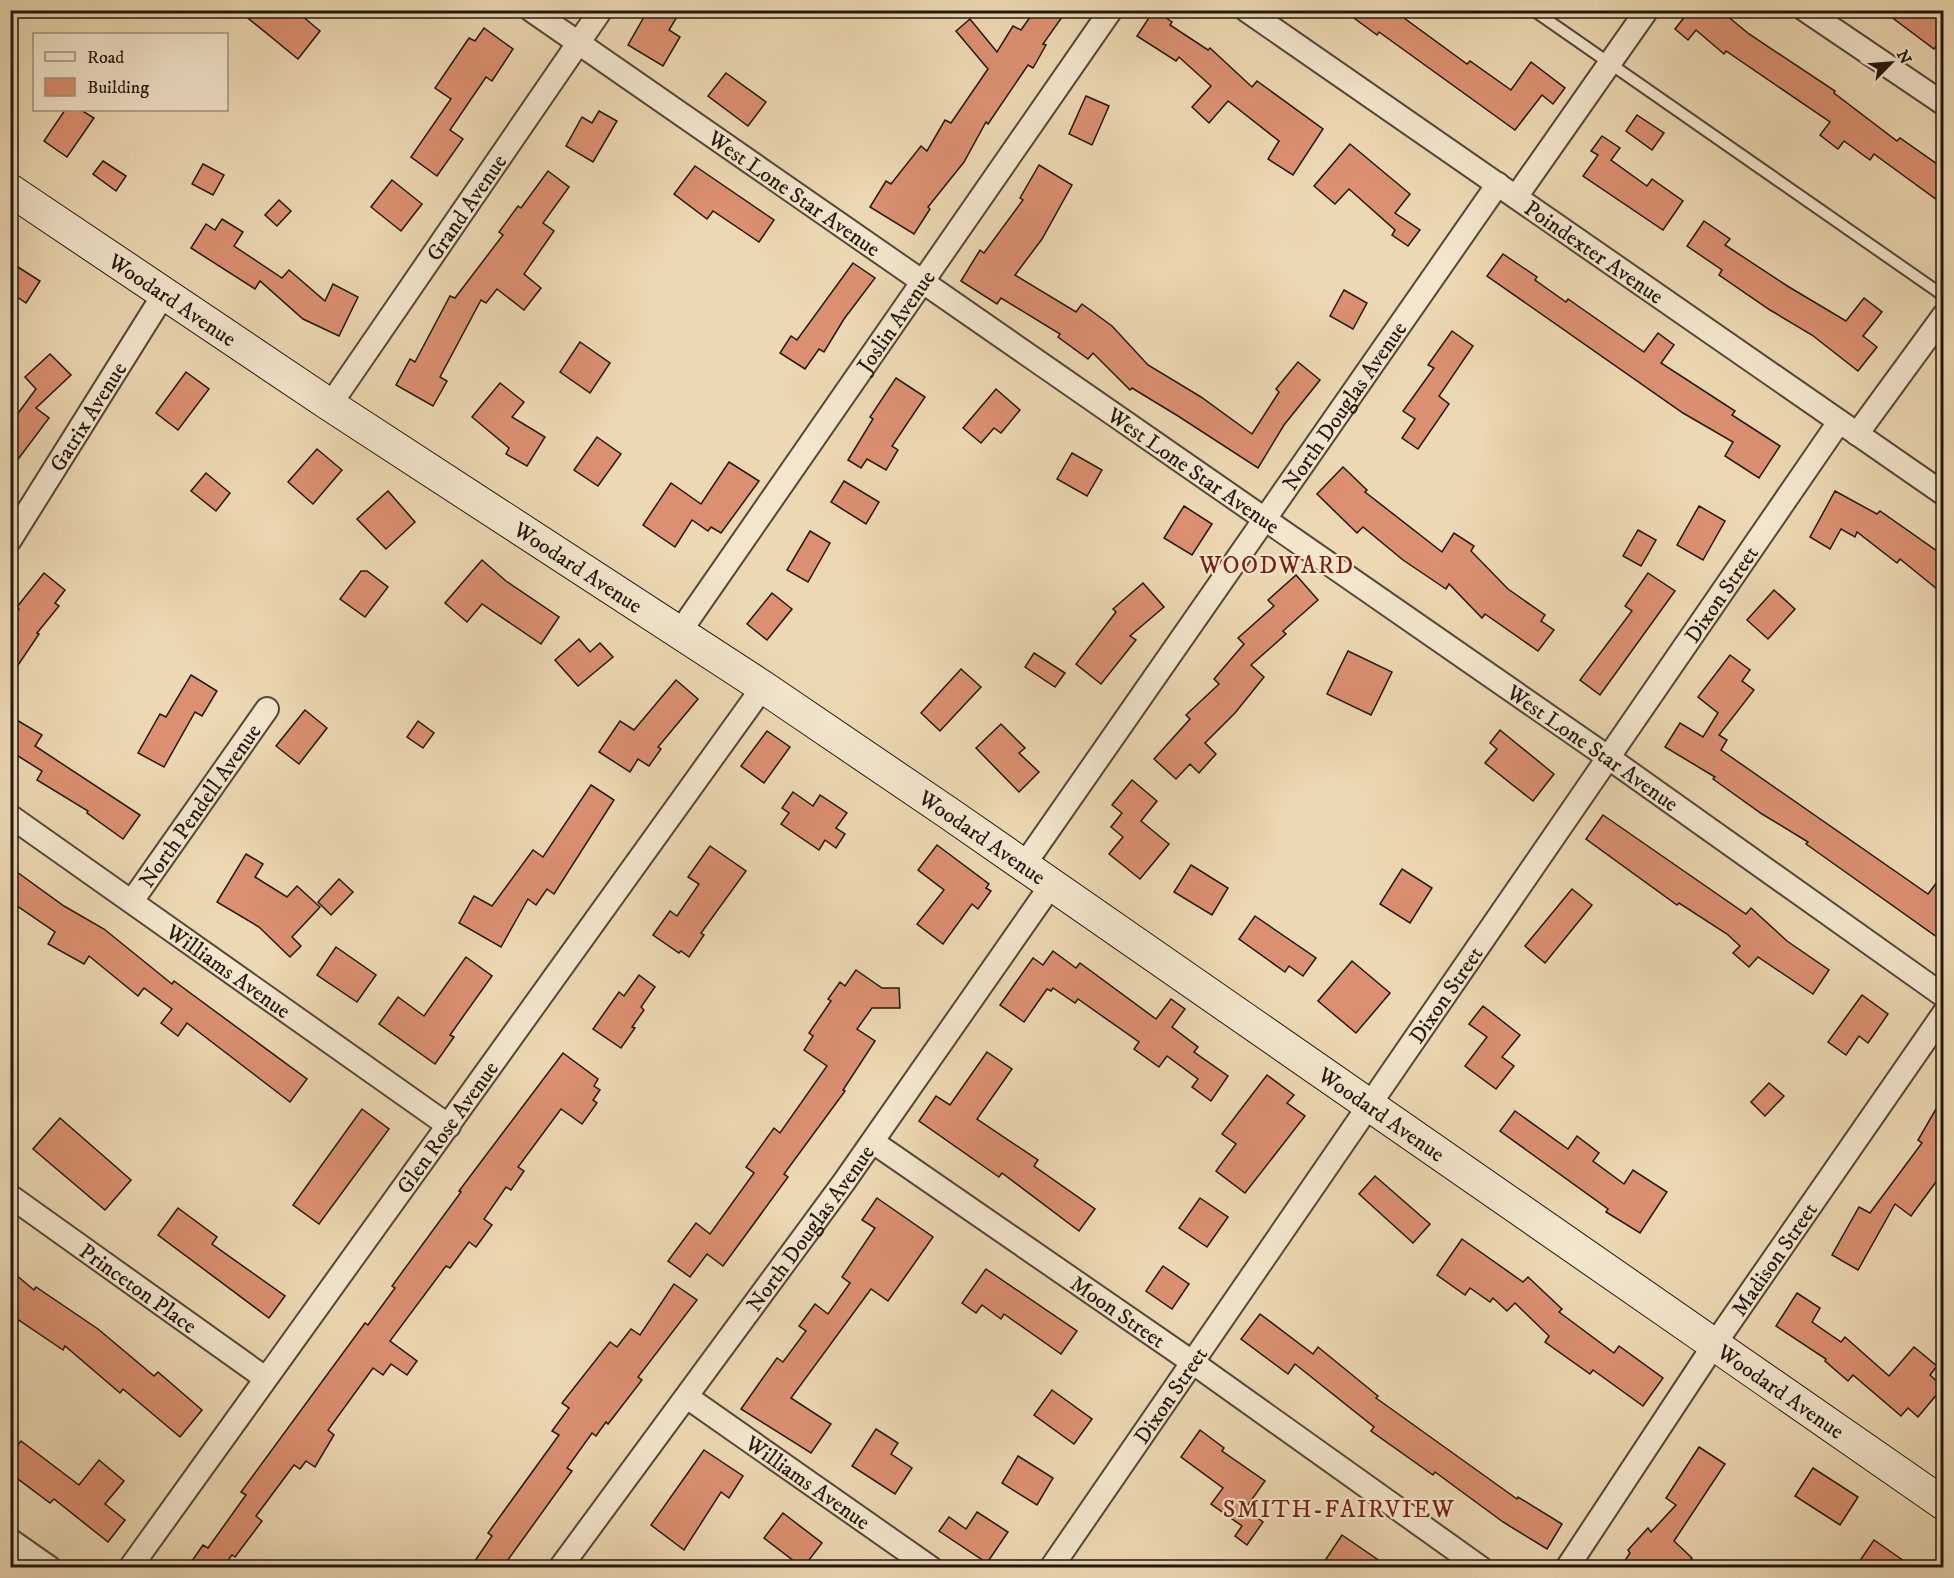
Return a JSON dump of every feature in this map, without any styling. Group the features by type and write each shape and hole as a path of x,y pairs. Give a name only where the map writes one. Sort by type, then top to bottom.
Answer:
{"street":[{"name":"West Lone Star Avenue","path":"531,10 1266,518 1944,996"},
{"name":"Grand Avenue","path":"330,405 601,10"},
{"name":"Joslin Avenue","path":"679,633 1111,10"},
{"name":"Poindexter Avenue","path":"1246,10 1944,494"},
{"path":"1516,197 1647,10"},
{"path":"1805,10 1944,104"},
{"name":"North Douglas Avenue","path":"1024,865 1497,184"},
{"name":"Woodard Avenue","path":"10,190 330,405 763,687 1052,884 1944,1504"},
{"name":"Gatrix Avenue","path":"10,540 164,294"},
{"name":"Dixon Street","path":"1052,1568 1609,758 1848,428 1944,315"},
{"name":"Glen Rose Avenue","path":"130,1568 763,687"},
{"name":"North Pendell Avenue","path":"132,901 267,709"},
{"name":"Williams Avenue","path":"10,816 449,1126"},
{"name":"North Douglas Avenue","path":"560,1568 873,1142 1052,884"},
{"name":"Madison Street","path":"1567,1568 1714,1345 1944,1013"},
{"name":"Moon Street","path":"873,1142 1192,1362 1481,1568"},
{"name":"Princeton Place","path":"10,1196 265,1378"},
{"name":"Williams Avenue","path":"687,1397 931,1568"},
{"path":"10,1540 50,1568"}],"lane":[{"path":"1533,10 1944,296"}],"building":[{"path":"238,10 295,10 320,31 298,59"},
{"path":"648,10 681,10 669,30 680,37 663,66 628,45"},
{"path":"1035,10 1067,10 1043,44 1046,45 1033,68 1028,65 988,124 986,122 964,162 928,207 930,209 914,234 870,207 886,181 891,184 921,146 927,151 945,120 951,123 988,69 956,31 970,19 997,52 1013,26 1021,30"},
{"path":"1154,10 1172,22 1170,25 1208,50 1210,48 1252,87 1257,81 1323,129 1293,175 1268,159 1279,141 1228,101 1209,123 1192,107 1211,86 1179,57 1176,61 1137,36"},
{"path":"1343,10 1393,10 1467,64 1470,61 1511,90 1531,62 1565,88 1553,104 1542,95 1515,130 1379,32 1377,35"},
{"path":"1690,10 1701,18 1708,10 1720,10 1749,34 1835,91 1834,93 1897,141 1900,138 1944,169 1944,205 1874,154 1870,160 1844,141 1838,149 1820,135 1830,122 1726,51 1724,54 1696,30 1688,40 1675,29"},
{"path":"1882,10 1933,10 1944,18 1944,36 1934,49"},
{"path":"484,28 513,49 492,81 486,77 450,130 463,139 437,176 411,157 451,99 435,88 469,38 475,41"},
{"path":"726,73 766,102 748,126 708,96"},
{"path":"1086,96 1109,106 1092,145 1069,134"},
{"path":"64,111 83,111 94,118 67,157 44,141"},
{"path":"599,111 617,121 593,162 566,146 582,117 592,123"},
{"path":"1637,115 1664,133 1652,150 1626,131"},
{"path":"1602,136 1620,148 1611,160 1647,186 1652,179 1683,201 1663,230 1583,176 1598,155 1591,151"},
{"path":"1350,144 1410,194 1395,213 1420,230 1408,246 1392,235 1395,230 1349,189 1335,204 1314,186"},
{"path":"103,161 126,176 116,191 93,174"},
{"path":"203,164 224,175 213,195 192,184"},
{"path":"1039,165 1072,185 1042,239 1015,275 1076,312 1082,304 1112,326 1148,365 1201,397 1252,434 1279,392 1276,389 1298,362 1320,380 1284,425 1258,468 1178,416 1132,388 1130,390 1093,353 1088,359 1058,337 1060,334 1001,298 997,304 961,281 980,250 984,253 1023,200 1020,198"},
{"path":"695,166 774,220 759,242 713,211 707,219 674,194"},
{"path":"548,171 569,187 543,223 554,231 524,274 541,288 524,310 497,289 486,303 481,300 440,377 447,381 433,406 396,385 410,359 415,362 450,296 455,298 503,235 499,232 518,206 521,208"},
{"path":"392,180 422,204 401,231 371,207"},
{"path":"279,200 291,211 277,226 265,215"},
{"path":"222,219 243,232 234,246 282,278 289,270 325,301 333,284 358,297 339,336 303,319 260,281 255,289 191,248 206,224 215,230"},
{"path":"1704,221 1730,239 1725,245 1846,321 1864,298 1882,312 1863,336 1877,347 1858,371 1812,335 1719,275 1722,270 1687,246"},
{"path":"1503,254 1537,277 1535,280 1566,302 1568,299 1644,352 1658,333 1674,345 1661,363 1735,411 1732,415 1780,446 1759,478 1725,456 1733,442 1683,413 1487,276"},
{"path":"10,262 40,281 26,303 10,292"},
{"path":"853,263 875,278 844,319 824,352 819,349 805,369 780,353 791,336 797,340"},
{"path":"1344,290 1367,303 1353,329 1330,316"},
{"path":"1452,331 1473,346 1439,396 1449,404 1418,449 1402,438 1415,419 1403,411 1434,368 1428,365"},
{"path":"580,342 610,363 590,393 560,372"},
{"path":"50,354 71,375 36,408 49,418 10,470 10,424 36,389 25,377"},
{"path":"186,372 209,389 178,430 156,413"},
{"path":"896,378 925,397 892,446 898,450 886,470 867,459 861,468 848,460 873,419 870,417"},
{"path":"500,383 524,402 512,417 545,437 527,466 506,454 509,448 472,417"},
{"path":"996,389 1020,410 1001,433 994,428 981,443 963,428"},
{"path":"597,437 621,454 598,486 574,470"},
{"path":"317,449 342,470 313,504 288,482"},
{"path":"1072,453 1102,470 1087,496 1057,479"},
{"path":"729,462 759,481 721,533 711,527 708,531 692,520 675,547 643,525 671,483 701,504"},
{"path":"1343,467 1367,490 1365,492 1442,552 1454,533 1474,546 1471,551 1508,589 1545,615 1541,621 1554,630 1538,651 1485,614 1482,618 1449,584 1446,589 1403,560 1363,527 1357,533 1317,494"},
{"path":"206,473 230,493 216,511 191,491"},
{"path":"844,481 879,502 866,524 831,502"},
{"path":"388,491 415,522 386,549 357,519"},
{"path":"1835,491 1877,514 1880,511 1944,556 1944,580 1937,589 1900,559 1897,563 1857,532 1855,537 1841,529 1830,549 1810,537"},
{"path":"1184,506 1212,524 1192,555 1164,538"},
{"path":"1699,506 1725,521 1703,560 1677,545"},
{"path":"1638,530 1656,540 1641,566 1623,556"},
{"path":"810,531 830,543 808,582 787,570"},
{"path":"482,560 506,581 559,617 541,644 482,604 467,622 445,603"},
{"path":"361,571 367,571 388,587 365,617 340,599"},
{"path":"44,573 65,590 55,603 59,606 37,633 39,634 10,677 10,623 19,609 17,607"},
{"path":"1648,573 1675,591 1600,695 1580,680 1632,611 1625,606"},
{"path":"1296,575 1318,600 1283,631 1286,634 1251,665 1264,677 1235,713 1205,743 1216,754 1199,773 1190,764 1176,779 1154,759 1190,719 1186,715 1219,684 1214,679 1244,644 1238,638 1274,606 1268,600"},
{"path":"1143,583 1164,607 1130,636 1136,640 1101,684 1076,664 1116,612 1113,609"},
{"path":"1774,590 1795,609 1768,639 1747,620"},
{"path":"772,593 792,609 767,640 747,624"},
{"path":"579,639 590,652 600,643 613,657 578,686 555,660"},
{"path":"1348,651 1392,672 1371,715 1327,694"},
{"path":"1034,653 1065,673 1055,687 1025,667"},
{"path":"1730,655 1750,670 1742,681 1754,690 1719,735 1727,740 1721,750 1928,894 1944,873 1944,942 1806,844 1808,842 1762,814 1713,779 1715,777 1665,747 1680,723 1703,737 1718,713 1698,697"},
{"path":"961,669 981,687 940,731 921,713"},
{"path":"191,675 217,691 202,716 195,712 164,767 138,753 160,714 166,717"},
{"path":"676,680 698,699 658,747 661,749 649,766 638,759 630,772 599,752 620,721 634,730"},
{"path":"305,710 327,728 299,764 276,746"},
{"path":"10,716 42,735 35,746 140,815 123,839 87,813 88,811 37,780 42,771 10,751"},
{"path":"418,721 434,733 423,748 407,737"},
{"path":"1001,724 1025,748 1019,753 1039,772 1019,792 976,748"},
{"path":"1500,730 1554,774 1533,801 1485,763 1497,749 1490,743"},
{"path":"767,731 790,747 764,783 741,766"},
{"path":"1132,780 1157,801 1141,821 1169,844 1140,879 1109,854 1123,837 1111,827 1122,813 1112,805"},
{"path":"591,785 614,800 554,894 547,889 536,905 528,899 501,947 459,923 474,896 492,906 533,850 543,857"},
{"path":"793,792 813,806 820,795 847,813 836,828 845,834 836,848 825,840 819,850 781,824 789,813 782,808"},
{"path":"1603,815 1746,914 1751,908 1787,941 1829,970 1813,994 1758,957 1749,967 1733,953 1740,946 1727,934 1679,903 1677,905 1586,839"},
{"path":"937,845 989,884 986,888 991,891 978,909 972,904 943,944 917,924 944,890 918,870"},
{"path":"710,846 746,871 701,933 704,935 689,957 681,951 679,953 653,935 670,911 677,916 699,884 688,877"},
{"path":"246,854 263,864 255,877 287,897 297,886 320,907 292,937 301,946 290,957 259,927 217,902"},
{"path":"1191,865 1228,888 1212,915 1174,892"},
{"path":"10,867 64,906 104,929 172,984 174,981 307,1079 290,1102 187,1023 178,1036 161,1023 172,1009 144,988 138,996 89,956 84,964 48,944 55,932 10,901"},
{"path":"1402,869 1432,888 1410,923 1380,904"},
{"path":"339,879 353,892 331,915 318,902"},
{"path":"1572,889 1592,905 1545,963 1525,946"},
{"path":"1255,916 1316,958 1303,976 1289,966 1285,972 1239,939"},
{"path":"336,947 376,975 357,1002 317,975"},
{"path":"1053,951 1076,968 1080,963 1156,1019 1171,999 1185,1009 1172,1027 1198,1047 1194,1052 1228,1076 1211,1101 1192,1087 1198,1079 1167,1056 1159,1067 1134,1049 1139,1042 1078,999 1075,1003 1053,988 1051,991 1047,989 1024,1022 1000,1005 1033,958 1043,965"},
{"path":"466,957 492,976 450,1035 454,1037 435,1064 379,1024 398,997 424,1016"},
{"path":"1352,961 1390,993 1356,1033 1318,1001"},
{"path":"856,970 882,988 899,988 900,1008 872,1008 857,1029 875,1041 843,1090 845,1091 784,1174 788,1177 723,1266 707,1254 690,1277 668,1261 696,1223 710,1234 754,1173 746,1167 774,1128 780,1133 827,1066 804,1050 813,1036 809,1033 831,1001 828,999 840,982 845,986"},
{"path":"639,975 655,987 641,1007 644,1010 632,1027 635,1028 621,1048 593,1029 619,992 624,996"},
{"path":"1862,995 1888,1014 1868,1043 1859,1036 1846,1055 1828,1042"},
{"path":"1483,1006 1520,1035 1502,1057 1514,1066 1496,1089 1465,1066 1487,1037 1469,1024"},
{"path":"987,1052 1012,1069 977,1119 1038,1160 1034,1166 1095,1209 1079,1231 1002,1173 999,1177 919,1121 936,1096 950,1105"},
{"path":"563,1053 598,1079 594,1086 600,1090 593,1100 597,1103 582,1124 561,1109 518,1167 524,1171 511,1190 506,1187 484,1219 492,1225 476,1247 469,1242 450,1268 446,1266 390,1341 417,1361 407,1375 391,1364 383,1375 373,1368 328,1430 334,1435 315,1467 306,1461 300,1469 294,1465 256,1516 262,1521 235,1557 232,1555 222,1568 187,1568 203,1545 208,1548 246,1495 241,1492 365,1323 368,1325 395,1288 392,1286 461,1192 459,1191"},
{"path":"1267,1075 1294,1095 1287,1103 1305,1116 1245,1193 1216,1171 1236,1144 1222,1134"},
{"path":"1769,1083 1784,1096 1765,1116 1751,1102"},
{"path":"1944,1095 1944,1171 1911,1216 1895,1204 1858,1270 1832,1255 1859,1207 1870,1213 1922,1143 1918,1140"},
{"path":"362,1109 389,1129 319,1224 293,1205"},
{"path":"1515,1111 1568,1149 1577,1136 1599,1153 1593,1161 1624,1184 1633,1170 1667,1192 1640,1233 1606,1212 1608,1209 1500,1131"},
{"path":"60,1118 131,1180 105,1210 33,1149"},
{"path":"1375,1176 1430,1224 1413,1243 1359,1194"},
{"path":"877,1198 933,1237 888,1301 871,1289 791,1398 831,1424 811,1453 741,1409 777,1358 783,1362 806,1331 799,1326 815,1304 828,1314 850,1283 842,1277 875,1228 862,1220"},
{"path":"1200,1198 1228,1217 1207,1247 1179,1228"},
{"path":"178,1208 217,1237 212,1244 285,1296 269,1318 158,1235"},
{"path":"1462,1239 1523,1282 1528,1277 1562,1309 1559,1312 1614,1353 1619,1346 1663,1378 1643,1406 1593,1370 1590,1374 1545,1342 1549,1336 1515,1303 1507,1311 1493,1298 1490,1302 1470,1288 1465,1295 1437,1275"},
{"path":"1163,1266 1189,1284 1172,1309 1146,1291"},
{"path":"986,1269 1077,1331 1061,1354 1004,1314 1001,1319 982,1305 976,1313 962,1303"},
{"path":"10,1270 34,1290 36,1287 98,1329 154,1376 158,1372 202,1410 180,1437 123,1389 120,1393 65,1346 63,1350 10,1314"},
{"path":"674,1284 697,1300 638,1377 642,1380 608,1424 606,1422 596,1436 592,1433 567,1468 572,1471 502,1568 470,1568 492,1536 488,1533 559,1435 552,1431 569,1408 562,1403 610,1342 617,1347 631,1329 640,1335"},
{"path":"1797,1293 1820,1308 1812,1322 1841,1342 1845,1337 1889,1376 1914,1347 1937,1366 1930,1375 1943,1387 1918,1417 1908,1408 1901,1416 1853,1375 1848,1381 1825,1361 1826,1359 1776,1326"},
{"path":"1260,1314 1313,1354 1318,1347 1378,1396 1376,1398 1517,1499 1518,1497 1562,1524 1547,1549 1503,1522 1435,1472 1433,1475 1371,1431 1374,1427 1295,1364 1288,1374 1241,1339"},
{"path":"1052,1390 1092,1419 1074,1444 1034,1415"},
{"path":"876,1429 898,1443 891,1454 912,1468 895,1494 852,1466"},
{"path":"1200,1430 1224,1448 1222,1451 1265,1481 1245,1509 1263,1522 1247,1545 1235,1536 1242,1526 1211,1504 1223,1488 1181,1457"},
{"path":"21,1441 79,1485 99,1460 124,1481 105,1504 125,1520 108,1542 54,1499 50,1503 10,1473 10,1454"},
{"path":"1699,1447 1725,1464 1674,1541 1692,1558 1683,1568 1620,1568 1630,1553 1628,1550 1648,1528 1651,1532 1676,1505 1666,1498"},
{"path":"704,1450 743,1476 729,1498 721,1492 684,1550 651,1525"},
{"path":"1018,1456 1053,1478 1037,1505 1002,1483"},
{"path":"1813,1468 1858,1497 1840,1525 1795,1496"},
{"path":"977,1512 1008,1532 987,1563 939,1531 949,1517 966,1529"},
{"path":"783,1513 822,1543 803,1568 764,1538"},
{"path":"1342,1535 1390,1568 1320,1568"},
{"path":"1874,1540 1914,1568 1855,1568"}],"district":[{"name":"WOODWARD","path":"1277,565"},
{"name":"SMITH-FAIRVIEW","path":"1339,1509"}]}
